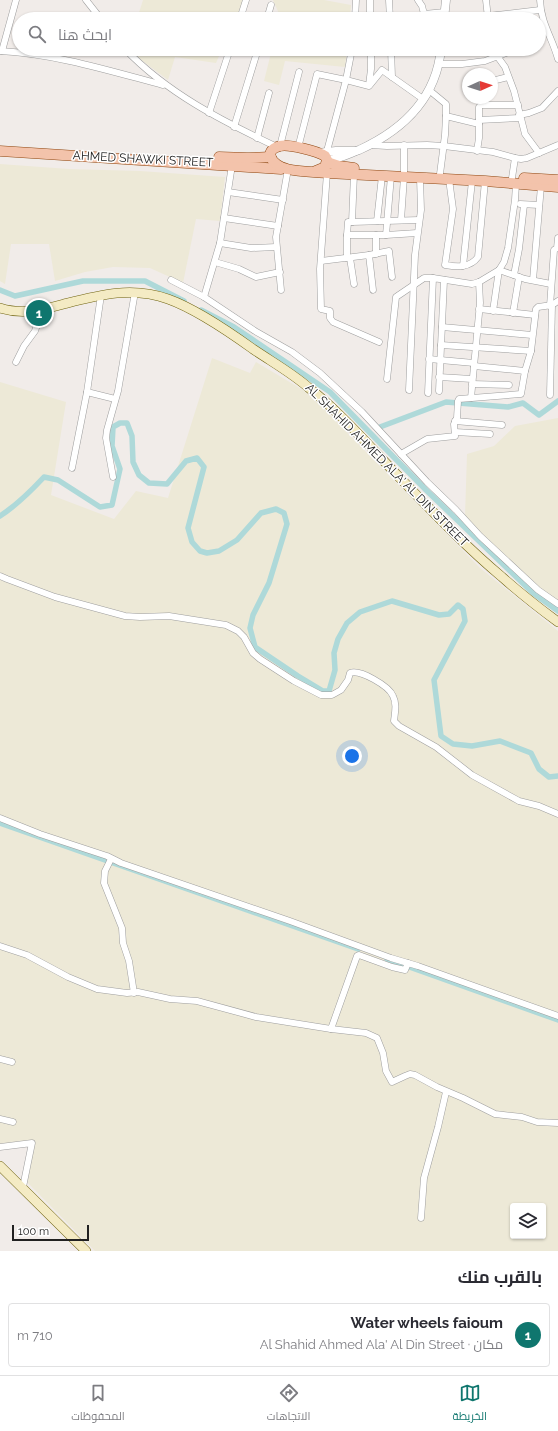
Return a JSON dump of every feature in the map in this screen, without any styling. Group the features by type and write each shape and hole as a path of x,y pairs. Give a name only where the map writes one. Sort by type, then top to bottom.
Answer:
{"main road":[{"name":"AHMED SHAWKI STREET","path":"0,145 230,158 271,157"},
{"path":"287,169 273,163 271,157 273,150 279,147 298,148 325,157 349,168 420,178 444,177 472,181 490,180"},
{"name":"AHMED SHAWKI STREET","path":"0,151 232,165 327,173 386,176 404,175"},
{"path":"313,172 324,168 325,157"},
{"path":"404,175 514,181 558,180"},
{"path":"514,181 541,186 558,187"},
{"name":"AL SHAHID AHMED ALA' AL DIN STREET","path":"0,308 25,312 40,310 101,295 123,292 149,293 184,306 219,326 310,388 348,424 442,521 500,576 558,622"},
{"path":"0,1166 86,1251"}],"street":[{"path":"12,12 16,0"},
{"path":"86,0 95,12"},
{"path":"242,12 246,0"},
{"path":"355,12 356,0"},
{"path":"370,0 370,12"},
{"path":"418,0 424,12"},
{"path":"445,12 446,0"},
{"path":"486,0 487,12"},
{"path":"527,12 540,10 540,0"},
{"path":"387,1 389,12"},
{"path":"269,12 271,5"},
{"path":"12,14 1,51 12,52"},
{"path":"546,33 555,48 558,59"},
{"path":"43,56 74,62 167,86"},
{"path":"132,56 167,86 209,113 234,127 279,147 299,72"},
{"path":"209,113 228,56"},
{"path":"234,127 256,56"},
{"path":"351,56 346,80 325,157 342,158 370,145 386,136 408,118 429,90 434,80 440,56"},
{"path":"369,86 371,56"},
{"path":"391,56 392,77"},
{"path":"439,64 475,63 498,57 505,67 518,105 525,134 539,153"},
{"path":"369,86 382,70 423,99"},
{"path":"298,148 317,74 369,86"},
{"path":"498,80 508,77"},
{"path":"429,90 446,104 444,177 453,209 446,265 458,267 463,266 471,264 478,257 490,180"},
{"path":"446,116 479,122 520,116 542,108 558,91"},
{"path":"257,138 269,93"},
{"path":"477,151 480,106 518,105"},
{"path":"370,145 444,146 494,152 515,158 527,158 558,145"},
{"path":"401,220 404,145"},
{"path":"493,311 499,270 504,262 515,204 515,158"},
{"path":"204,297 220,243 232,165"},
{"path":"281,290 276,237 287,169"},
{"path":"327,173 321,261 321,309 330,311 330,318 332,322 379,342"},
{"path":"352,222 354,174"},
{"path":"386,176 386,235"},
{"path":"377,221 386,176"},
{"path":"409,390 417,233 421,203 420,178"},
{"path":"463,266 472,181"},
{"path":"533,280 541,186"},
{"path":"228,192 283,200"},
{"path":"515,204 539,205"},
{"path":"513,313 524,205"},
{"path":"224,218 278,226"},
{"path":"354,284 348,258 348,222 419,220"},
{"path":"347,235 417,233"},
{"path":"376,235 376,254"},
{"path":"550,395 551,284 554,250 557,248 558,238"},
{"path":"220,243 251,248 276,247"},
{"path":"321,261 389,251 392,277"},
{"path":"369,255 373,290"},
{"path":"215,262 239,269 256,277 280,272"},
{"path":"499,270 516,276 551,284"},
{"path":"387,379 396,297 424,278 464,283 479,282 499,270"},
{"path":"428,393 433,278"},
{"path":"172,280 204,297 251,328 301,358 320,373 362,412 480,536 538,590 558,604"},
{"path":"439,391 444,280"},
{"path":"471,398 479,309 479,282"},
{"path":"113,478 106,438 125,355 135,292"},
{"path":"72,468 87,392 101,295"},
{"path":"401,454 427,439 454,437 454,424 457,418 458,403 460,399 520,395 522,393 525,370 531,351 535,315 538,307 551,306 558,302"},
{"path":"479,309 535,315"},
{"path":"16,362 24,346 35,331 40,310"},
{"path":"442,327 532,335"},
{"path":"441,345 531,351"},
{"path":"429,359 525,370"},
{"path":"440,377 509,385"},
{"path":"87,392 115,399"},
{"path":"455,421 502,425"},
{"path":"455,432 490,434"},
{"path":"0,576 6,580 54,597 125,616 173,617 213,622 232,627 244,636 253,653 260,659 294,681 321,695 328,696 336,694 345,685 350,673 358,672 381,684 392,693 395,702 394,721 396,725 436,747 472,775 519,800 558,814"},
{"path":"0,818 40,834 76,845 110,862 298,924 408,965 558,1016"},
{"path":"110,862 103,877 104,883 124,933 123,943 129,961 134,992"},
{"path":"0,946 27,955 62,974 90,986 105,990 138,992 170,999 197,1001 256,1017 366,1033 377,1038 383,1053 386,1072 392,1082 410,1074 415,1075 446,1092 463,1098 495,1114 522,1117 537,1122 558,1123"},
{"path":"331,1029 357,956 373,959 392,967 405,970 408,965"},
{"path":"0,1059 12,1062"},
{"path":"421,1218 424,1178 446,1092"},
{"path":"0,1118 13,1122"},
{"path":"0,1147 32,1143 23,1188"}],"shaded area":[{"path":"143,0 245,0 239,12 139,12"},
{"path":"273,0 324,0 351,5 350,12 278,12"},
{"path":"138,56 219,56 216,63 175,57 168,80"},
{"path":"270,56 346,56 345,67 285,61 279,85 264,81"},
{"path":"0,164 225,177 220,221 196,219 183,283 150,268 113,267 85,272 55,281 49,244 11,244 5,284 0,281"},
{"path":"212,358 250,373 256,362 303,390 322,407 480,568 558,631 558,1251 95,1251 24,1179 32,1144 0,1147 0,382 66,402 51,495 114,519 136,491 168,498"},
{"path":"558,418 558,601 540,588 496,548 465,516 467,454 494,446 515,426"}],"waterway":[{"path":"0,290 15,296 83,281 145,281 184,301"},
{"path":"201,310 234,327 330,392 426,490 533,593 558,611"},
{"path":"380,427 446,402 508,407 523,403 539,415 558,401"},
{"path":"0,516 24,498 44,477 58,480 100,507 112,505 120,469 112,446 113,427 120,423 127,423 132,436 133,462 139,475 149,483 167,484 186,461 197,458 204,467 188,528 192,542 200,551 207,553 219,551 237,540 261,513 276,509 284,513 287,524 269,583 253,615 250,628 255,647 323,691 329,691 335,670 334,653 338,639 347,623 360,612 392,601 439,615 449,614 458,605 463,609 465,621 434,680 441,736 453,744 472,746 500,741 531,753 539,769 549,777 558,776"},
{"path":"0,823 358,949"},
{"path":"387,959 558,1020"}],"place":[{"name":"Water wheels faioum","path":"39,313"}]}
